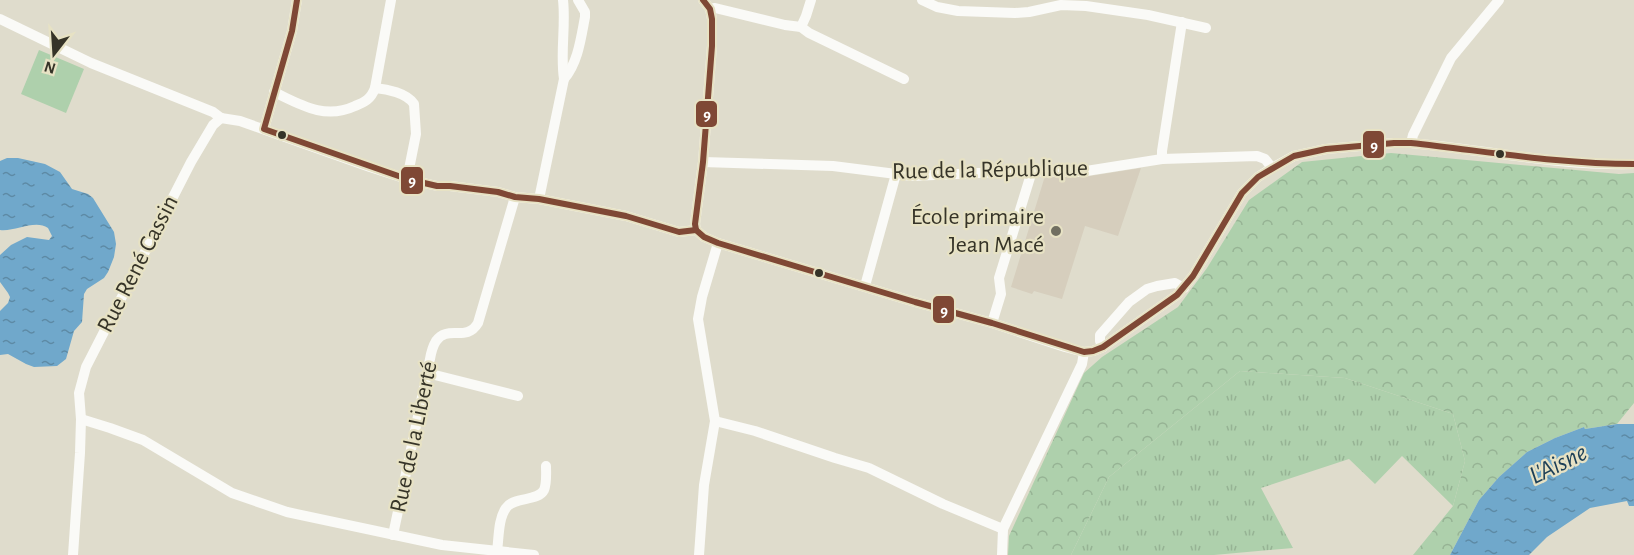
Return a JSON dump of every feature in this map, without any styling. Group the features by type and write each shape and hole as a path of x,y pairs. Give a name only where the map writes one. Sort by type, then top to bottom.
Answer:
{"street":[{"path":"264,129 292,31 297,0"},
{"path":"274,92 317,111 339,111 368,100 375,88 391,0"},
{"path":"539,199 564,79 562,70 565,17 563,0"},
{"path":"801,27 811,0"},
{"path":"922,0 938,7 958,11 1015,14 1061,5 1086,6 1206,28"},
{"path":"1411,143 1451,58 1499,0"},
{"path":"564,79 570,72 577,53 585,17 580,3 565,17"},
{"path":"706,4 714,8 801,27 904,79"},
{"path":"706,4 712,19 712,46 696,230 704,237 718,243 1084,352 1093,351 1165,304 1184,288 1242,193 1258,177 1294,156 1326,149 1411,143 1575,162 1609,165 1634,164"},
{"path":"0,20 92,63 213,112 221,118 229,118 264,129 407,179 437,186 539,199 626,216 679,232 696,230"},
{"path":"1162,159 1182,22"},
{"path":"375,88 407,97 414,104 416,134 407,179"},
{"name":"Rue René Cassin","path":"73,555 81,419 79,393 86,367 181,180 213,125 221,118"},
{"name":"Rue de la République","path":"703,162 833,166 912,176 1032,171 1080,172 1162,159 1257,156 1265,159 1272,168"},
{"path":"992,323 1001,294 999,278 1032,171"},
{"path":"865,286 896,174"},
{"name":"Rue de la Liberté","path":"393,535 435,343 445,334 454,332 467,334 478,324 515,197"},
{"path":"699,555 704,484 716,422 698,319 718,243"},
{"path":"1101,344 1100,335 1130,302 1147,290 1157,285 1175,284 1184,288"},
{"path":"1002,555 1003,529 1082,364 1084,352"},
{"path":"427,373 518,396"},
{"path":"81,419 143,440 232,493 287,512 442,545 534,555"},
{"path":"716,422 755,430 869,468 943,504 1003,529"},
{"path":"497,551 501,519 507,505 542,493 546,466"}],"shaded area":[{"name":"École primaire Jean Macé","path":"1141,168 1118,236 1085,226 1062,299 1034,291 1032,294 1011,287 1045,176 1084,177"}],"green space":[{"path":"39,50 84,69 66,113 21,94"},
{"path":"1391,153 1619,174 1634,173 1634,403 1617,424 1585,429 1584,427 1527,452 1499,477 1479,500 1450,555 1413,555 1453,506 1465,461 1453,414 1345,378 1240,371 1109,477 1071,555 1008,555 1009,536 1084,373 1102,357 1178,307 1207,268 1249,200 1302,162"},
{"path":"1240,371 1345,378 1453,414 1465,461 1453,506 1402,456 1375,484 1349,459 1261,488 1293,548 1214,555 1071,555 1109,477"}],"water":[{"path":"7,158 45,164 60,172 72,189 93,198 114,232 116,244 108,272 84,294 82,322 74,331 66,359 57,366 34,367 8,354 0,355 0,311 8,303 10,297 0,282 0,255 11,245 27,237 49,240 52,236 48,228 37,225 0,230 0,161"},
{"name":"L'Aisne","path":"1634,424 1634,506 1629,506 1627,501 1590,508 1547,537 1529,555 1450,555 1479,500 1499,477 1527,452 1584,427 1585,429"}],"transit line":[{"name":"9","path":"297,0 292,31 264,129 407,179 437,186 539,199 626,216 679,232 696,230"},
{"name":"9","path":"696,230 712,46 712,19 710,9 703,0"},
{"name":"9","path":"696,230 704,237 718,243 1084,352 1103,347 1177,295 1193,276 1242,193 1258,177 1294,156 1326,149 1411,143 1550,159 1634,164"}],"place":[{"name":"École primaire Jean Macé","path":"1056,231"}]}
